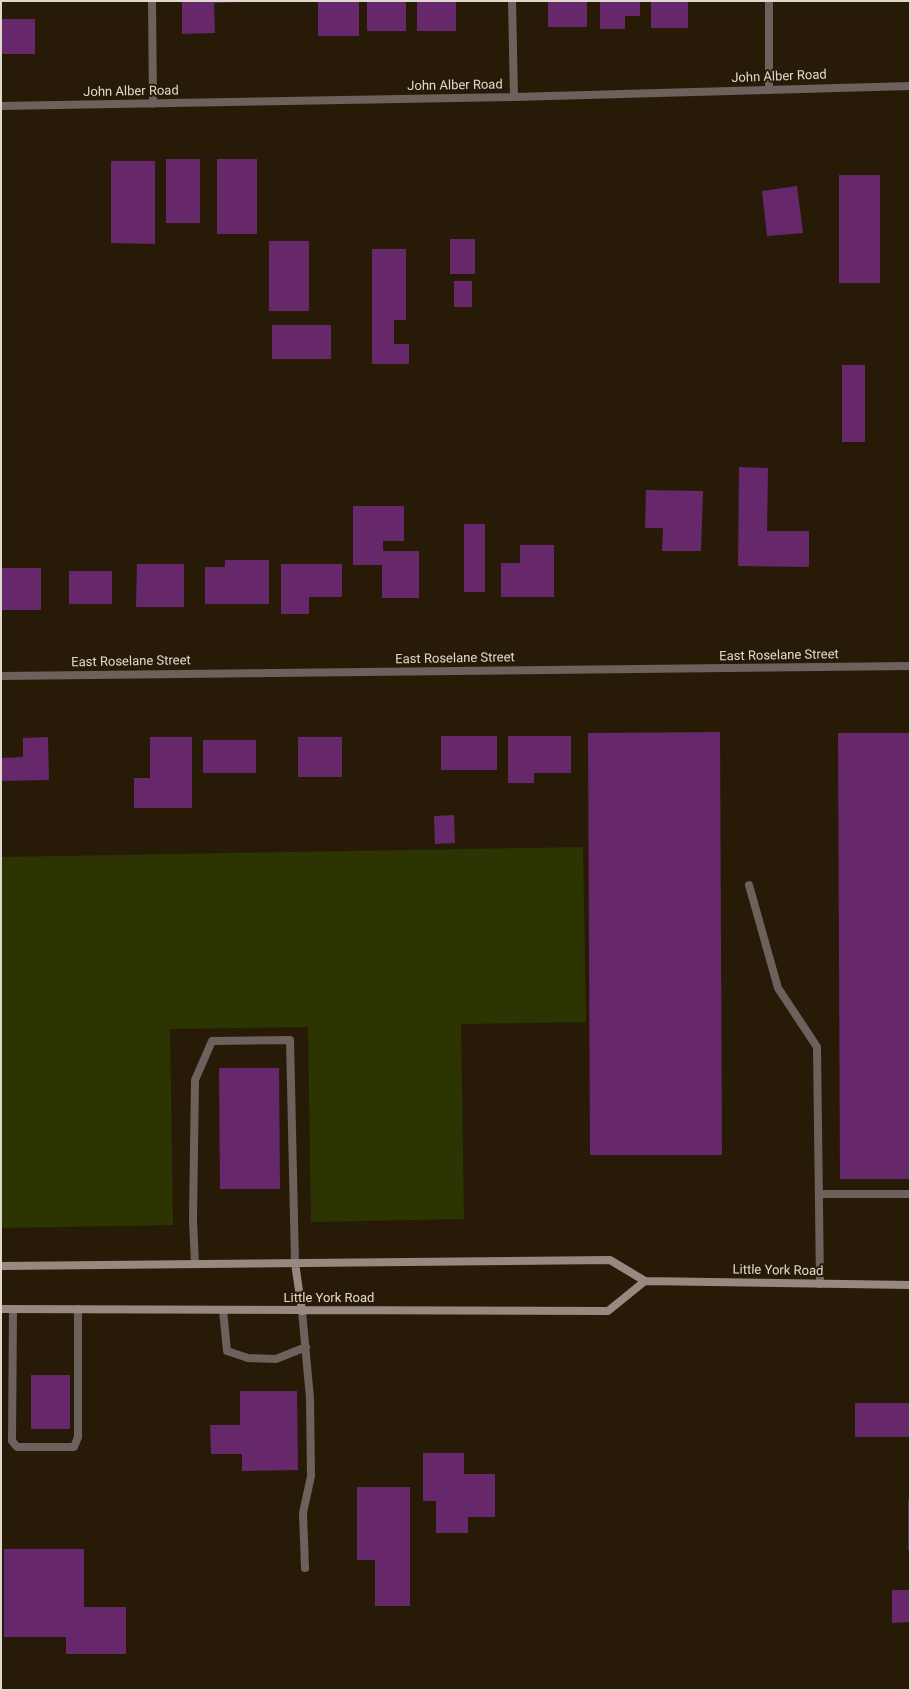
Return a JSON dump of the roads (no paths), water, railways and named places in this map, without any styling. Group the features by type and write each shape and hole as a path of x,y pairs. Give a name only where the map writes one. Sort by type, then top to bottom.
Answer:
{"main road":[{"name":"Little York Road","path":"1,1266 610,1260 645,1281 910,1285"},
{"path":"295,1263 302,1311"},
{"name":"Little York Road","path":"1,1309 608,1312 645,1281"}],"street":[{"path":"152,1 153,104"},
{"path":"512,1 514,96"},
{"path":"769,1 769,90"},
{"name":"John Alber Road","path":"1,106 153,104 910,86"},
{"name":"East Roselane Street","path":"1,676 910,666"},
{"path":"749,885 778,988 817,1047 820,1284"},
{"path":"195,1264 193,1204 195,1080 212,1041 290,1040 295,1263"},
{"path":"819,1194 910,1194"},
{"path":"13,1309 12,1440 18,1447 74,1447 78,1438 78,1309"},
{"path":"223,1310 226,1351 248,1358 276,1359 306,1347"},
{"path":"302,1311 310,1398 311,1476 303,1513 305,1568"}]}
